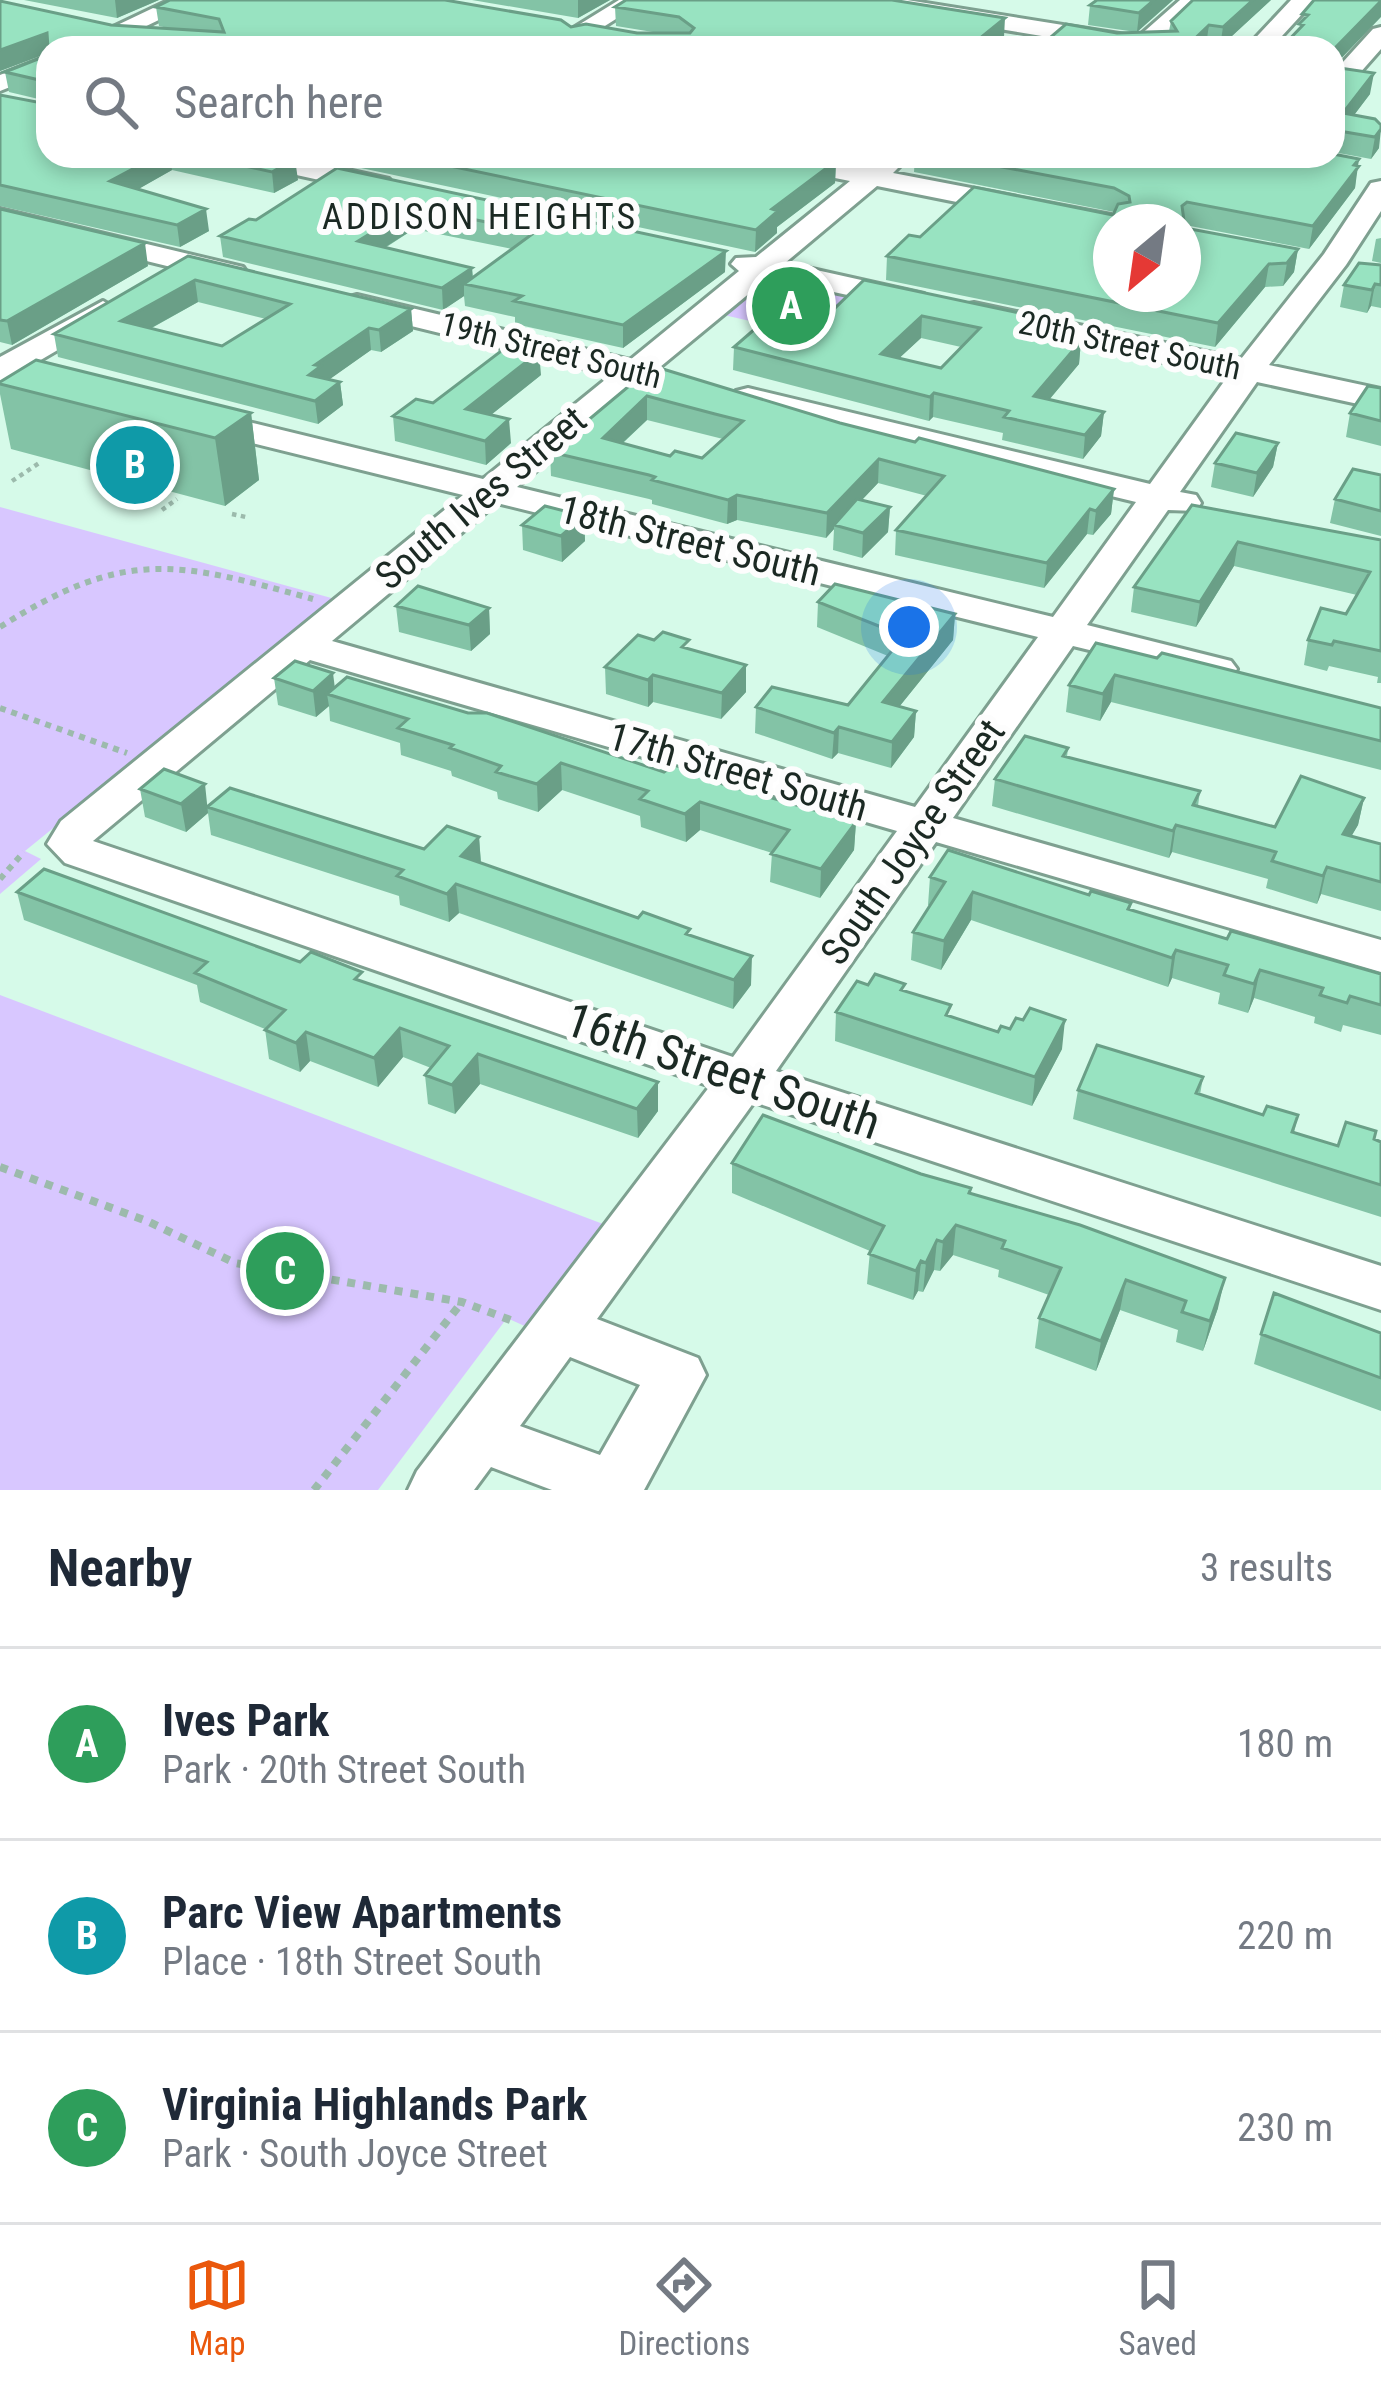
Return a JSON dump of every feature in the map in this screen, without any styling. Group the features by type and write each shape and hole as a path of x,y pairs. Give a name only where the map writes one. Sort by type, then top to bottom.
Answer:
{"street":[{"path":"81,35 120,30 189,0"},
{"path":"558,36 582,31 635,0"},
{"path":"865,0 1084,36"},
{"path":"1161,36 1193,0"},
{"path":"1270,36 1304,0"},
{"path":"1041,36 1069,12"},
{"path":"120,30 148,36"},
{"path":"582,31 610,36"},
{"path":"1345,70 1381,34"},
{"path":"5,98 36,72"},
{"path":"1345,78 1381,84"},
{"path":"299,168 398,189"},
{"path":"303,194 348,168"},
{"name":"South Ives Street","path":"46,848 77,831 302,645 353,586 488,491 884,168"},
{"path":"889,168 1093,219"},
{"name":"South Joyce Street","path":"439,1490 478,1436 543,1328 744,1079 1381,190"},
{"path":"0,217 160,277 275,284"},
{"path":"0,370 230,236"},
{"name":"20th Street South","path":"723,259 1381,399"},
{"path":"1292,260 1364,272"},
{"name":"19th Street South","path":"321,295 1226,514"},
{"path":"0,370 95,395"},
{"name":"18th Street South","path":"178,422 488,491 1244,676"},
{"name":"17th Street South","path":"302,645 1381,956"},
{"name":"16th Street South","path":"46,848 81,853 744,1079 1381,1288"},
{"path":"478,1436 613,1489 677,1375 543,1328"}],"path":[{"path":"12,482 40,463"},
{"path":"162,510 177,499"},
{"path":"232,514 246,518"},
{"path":"0,627 52,591 124,566 353,586"},
{"path":"0,708 100,744"},
{"path":"0,879 46,848"},
{"path":"0,1167 147,1221 235,1263 462,1302 543,1328"},
{"path":"314,1490 462,1302"}],"shaded area":[{"path":"770,277 858,297 814,336 724,315"},
{"path":"0,507 335,599 25,851 41,859 0,894"},
{"path":"0,995 603,1224 529,1328 507,1318 378,1490 0,1490"}],"building":[{"path":"170,0 445,0 561,20 571,27 586,24 637,33 690,33 694,28 679,17 615,7 626,0 892,0 1005,18 983,36 47,33 0,50 0,1 111,25 224,32 219,19 156,7"},
{"path":"1097,0 1154,0 1139,13 1090,5"},
{"path":"1193,0 1253,0 1223,27 1209,25 1198,36 1052,36 1066,24 1117,33 1177,31 1171,21"},
{"path":"1314,0 1381,0 1345,38 1292,36 1308,15 1302,14"},
{"path":"36,60 36,79 5,72"},
{"path":"1345,69 1374,73 1345,110"},
{"path":"0,95 36,102 36,168 134,168 110,181 206,209 177,225 0,185"},
{"path":"1345,113 1375,119 1381,129 1375,137 1345,132"},
{"path":"1345,156 1359,159 1354,165 1359,166 1313,226 1187,202 1118,204 1130,202 1129,196 1114,188 1008,168 1345,168"},
{"path":"337,168 726,251 623,325 514,301 522,296 464,284 535,232 413,207 358,241 472,268 442,288 220,236 249,219 256,220"},
{"path":"459,168 827,168 772,209 778,211 756,230"},
{"path":"974,187 1093,211 1093,298 887,256 909,235 920,237"},
{"path":"0,209 145,243 7,321 0,320"},
{"path":"1201,231 1298,249 1287,263 1269,264 1218,323 1164,312 1201,312"},
{"path":"188,256 411,309 379,330 369,328 315,365 321,366 309,375 340,382 315,401 54,334","holes":["195,280 290,304 222,346 121,321"]},
{"path":"1359,263 1381,265 1381,285 1375,284 1372,290 1344,285"},
{"path":"864,280 1029,315 1026,329 1081,341 1034,396 1104,412 1085,435 1004,417 1009,411 934,393 930,397 734,347 756,328 803,339","holes":["922,316 980,328 941,368 881,354"]},
{"path":"509,345 539,352 466,409 509,419 485,441 393,416 416,399 433,403"},
{"path":"36,360 251,413 215,438 0,384"},
{"path":"653,366 840,423 915,442 919,438 1114,489 1096,511 1090,509 1047,563 896,530 944,476 879,459 827,513 737,495 728,500 550,452","holes":["647,396 743,421 702,458 675,451 670,456 603,438"]},
{"path":"1368,386 1381,388 1381,421 1350,413"},
{"path":"1236,433 1278,443 1257,473 1215,463"},
{"path":"1353,469 1381,475 1381,511 1335,499"},
{"path":"857,499 890,507 863,533 834,525"},
{"path":"1192,505 1381,540 1381,651 1308,640 1321,608 1346,614 1370,572 1238,542 1200,602 1134,587"},
{"path":"545,506 584,516 561,536 522,525"},
{"path":"835,584 955,614 883,702 916,711 892,742 839,727 834,733 756,707 772,687 848,705 904,636 818,602"},
{"path":"418,586 489,608 469,625 396,606"},
{"path":"663,632 689,640 682,647 746,665 722,693 605,667 638,635 654,640"},
{"path":"1096,643 1157,658 1162,653 1381,708 1381,741 1115,675 1103,694 1069,685"},
{"path":"295,661 333,673 313,691 274,678"},
{"path":"347,677 468,713 487,713 664,772 674,765 715,778 712,781 856,822 821,869 771,854 789,830 700,802 685,814 640,799 648,791 561,763 537,784 496,772 501,766 398,728 408,719 327,694"},
{"path":"1025,736 1068,748 1063,756 1200,791 1193,805 1275,827 1301,776 1364,798 1343,834 1381,844 1381,882 1327,867 1323,876 1272,861 1276,852 1176,825 1173,831 995,779"},
{"path":"164,769 205,784 181,804 140,789"},
{"path":"230,788 424,849 447,826 479,837 461,856 638,918 643,912 690,929 686,934 752,956 734,980 456,884 447,894 397,876 403,870 207,807"},
{"path":"948,850 1089,895 1091,891 1131,903 1128,909 1227,939 1231,931 1381,974 1381,1005 1350,996 1347,1003 1320,995 1323,988 1260,970 1254,984 1224,975 1228,965 1176,950 1172,958 973,892 944,941 913,932 945,882 930,877"},
{"path":"44,869 300,962 311,952 362,972 355,979 658,1082 637,1109 478,1054 452,1085 425,1075 449,1046 400,1028 374,1058 306,1032 296,1043 265,1030 285,1010 195,973 207,962 17,892"},
{"path":"875,974 905,984 901,990 951,1005 946,1015 998,1032 1001,1026 1010,1029 1016,1018 1023,1020 1030,1008 1065,1020 1035,1077 836,1012 857,981 868,985"},
{"path":"1097,1045 1203,1077 1196,1093 1263,1115 1267,1106 1298,1115 1292,1132 1338,1146 1346,1122 1376,1131 1374,1139 1381,1142 1381,1185 1078,1090"},
{"path":"763,1115 971,1188 969,1193 1080,1225 1225,1278 1210,1321 1182,1312 1186,1301 1126,1280 1101,1341 1039,1318 1061,1268 1002,1248 1005,1241 956,1225 943,1242 937,1240 926,1263 921,1261 916,1271 869,1254 884,1226 732,1163"},
{"path":"1274,1293 1381,1333 1381,1378 1261,1334"}],"place":[{"name":"Ives Park","path":"791,306"},
{"name":"Parc View Apartments","path":"135,465"},
{"name":"Virginia Highlands Park","path":"285,1271"}],"district":[{"name":"ADDISON HEIGHTS","path":"480,217"}]}
